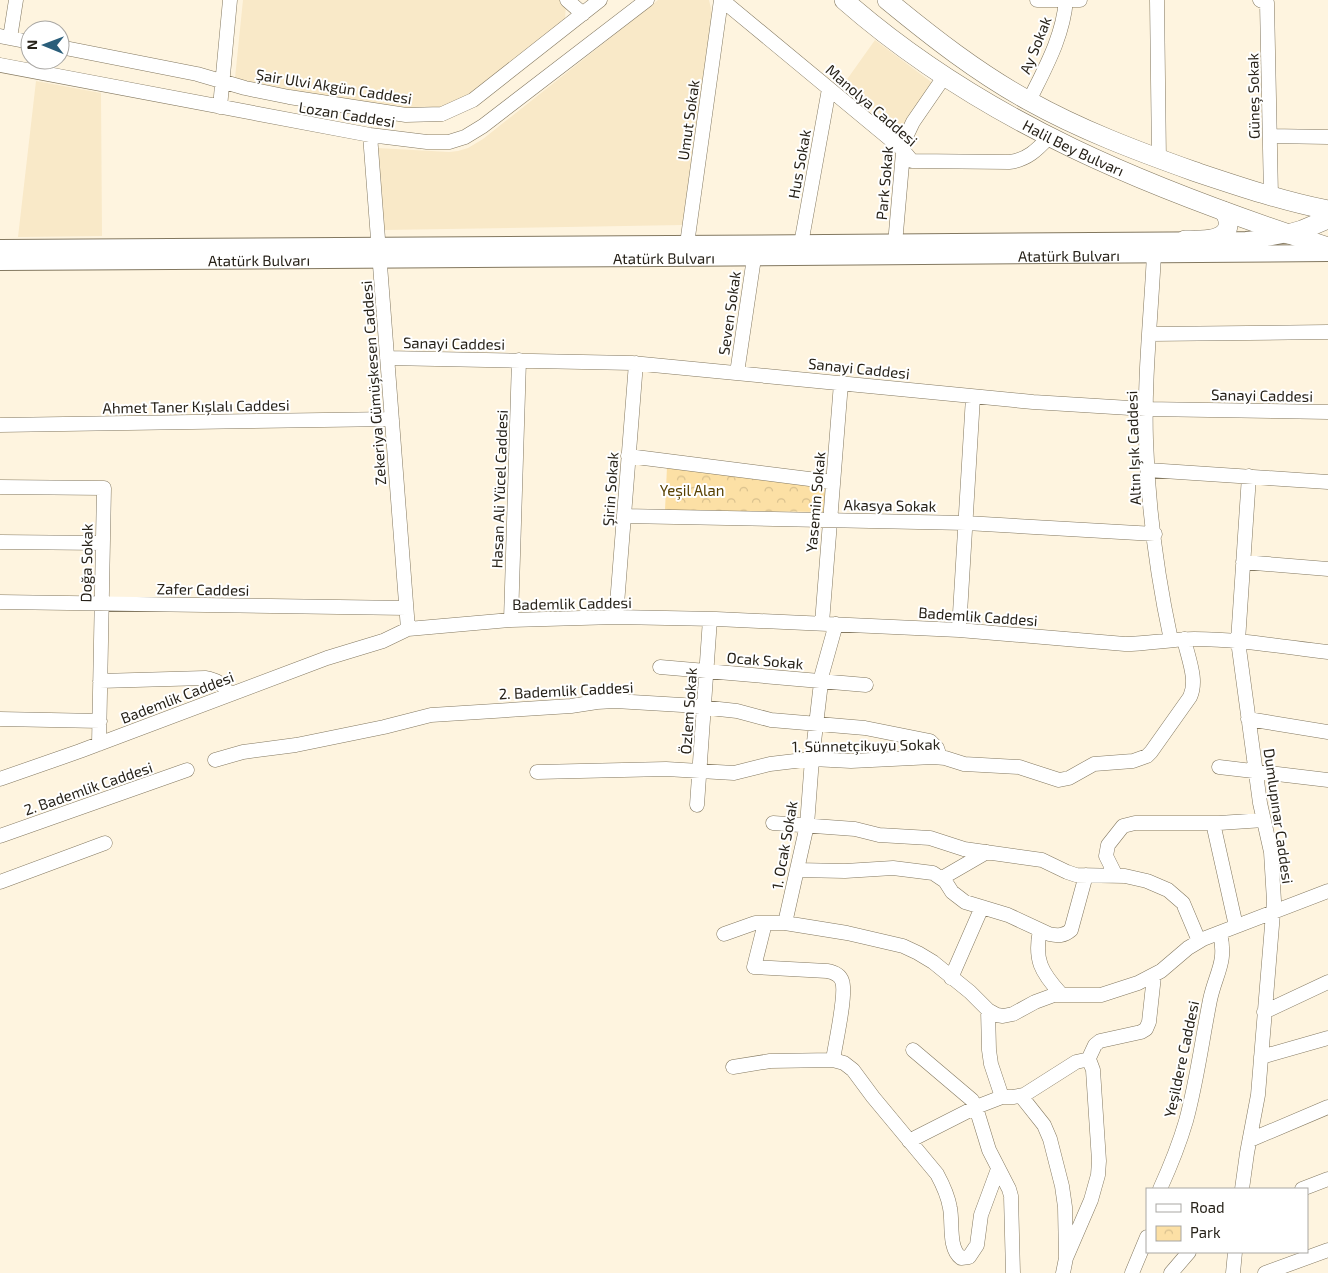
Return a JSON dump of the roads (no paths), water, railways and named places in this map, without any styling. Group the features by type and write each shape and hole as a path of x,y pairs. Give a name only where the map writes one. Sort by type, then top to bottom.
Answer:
{"highway":[{"name":"Halil Bey Bulvarı","path":"844,0 894,42 944,77 1049,137 1142,180 1223,211 1328,247"},
{"name":"Halil Bey Bulvarı","path":"888,0 939,42 967,62 1029,101 1092,132 1159,159 1270,196 1328,210"},
{"path":"1185,240 1213,238 1223,234 1227,228 1228,221 1223,211"},
{"path":"1288,234 1328,219"},
{"path":"1328,223 1325,233 1328,243"}],"main road":[{"name":"Atatürk Bulvarı","path":"0,262 687,244 895,244 1260,239 1288,234"},
{"name":"Atatürk Bulvarı","path":"0,248 754,258 1328,252"}],"street":[{"path":"16,0 5,37 20,40"},
{"path":"220,108 230,0"},
{"path":"567,0 583,14"},
{"name":"Şair Ulvi Akgün Caddesi","path":"70,50 180,71 245,88 347,107 406,115 442,114 473,100 600,0"},
{"name":"Lozan Caddesi","path":"0,65 370,135 440,142 457,140 483,126 647,0"},
{"name":"Manolya Caddesi","path":"721,0 902,149 912,161 1009,162 1020,160 1030,155 1049,137"},
{"name":"Umut Sokak","path":"687,244 721,0"},
{"path":"1037,0 1080,0"},
{"name":"Ay Sokak","path":"1029,101 1058,39 1066,0"},
{"path":"1157,0 1159,159"},
{"name":"Güneş Sokak","path":"1260,0 1267,3 1270,196"},
{"name":"Park Sokak","path":"895,244 902,149 907,132 944,77"},
{"name":"Hus Sokak","path":"801,244 829,89"},
{"name":"Zekeriya Gümüşkesen Caddesi","path":"370,135 408,629"},
{"path":"1270,136 1328,137"},
{"name":"Altın Işık Caddesi","path":"1154,254 1146,409 1148,470 1164,609 1178,640"},
{"name":"Seven Sokak","path":"737,373 754,258"},
{"path":"1150,334 1328,332"},
{"name":"Sanayi Caddesi","path":"387,358 636,363 1052,404 1146,409 1328,412"},
{"name":"Hasan Ali Yücel Caddesi","path":"511,620 519,360"},
{"name":"Şirin Sokak","path":"616,617 636,363"},
{"name":"Yasemin Sokak","path":"822,623 841,383"},
{"path":"959,630 974,396"},
{"name":"Ahmet Taner Kışlalı Caddesi","path":"0,425 392,419"},
{"name":"Akasya Sokak","path":"628,456 833,482"},
{"path":"1148,470 1328,482"},
{"name":"Dumlupınar Caddesi","path":"1241,1187 1256,1109 1274,912 1271,852 1255,772 1238,641 1248,476"},
{"name":"Doğa Sokak","path":"0,487 104,488 99,744"},
{"name":"Akasya Sokak","path":"624,516 966,523 1154,534"},
{"path":"0,542 102,543"},
{"path":"1243,562 1328,569"},
{"name":"Zafer Caddesi","path":"0,602 406,608"},
{"name":"Bademlik Caddesi","path":"0,779 328,658 383,640 408,629 462,623 616,617 710,619 959,630 1143,644 1178,640 1238,641 1328,652"},
{"name":"Özlem Sokak","path":"697,805 710,619"},
{"name":"1. Ocak Sokak","path":"785,923 807,825 821,681 836,624"},
{"name":"1. Sünnetçikuyu Sokak","path":"537,772 666,769 740,772 770,764 812,760 866,761 940,757 964,764 1018,767 1059,780 1069,778 1094,764 1133,761 1147,756 1194,689 1194,681 1178,640"},
{"name":"Ocak Sokak","path":"660,667 866,685"},
{"path":"100,681 205,678 217,681 229,694"},
{"name":"2. Bademlik Caddesi","path":"215,760 243,752 296,745 384,727 431,715 606,702 704,707 746,712 771,720 865,728 923,738 934,744 940,757"},
{"path":"0,719 100,721"},
{"path":"1248,719 1328,732"},
{"path":"1219,767 1328,780"},
{"name":"2. Bademlik Caddesi","path":"0,836 186,770"},
{"path":"1116,876 1106,852 1108,845 1123,826 1135,823 1213,823 1264,820"},
{"path":"773,823 855,829 880,835 935,839 956,846 1042,860 1076,875 1116,876 1147,880 1158,884 1177,896 1188,913 1199,941"},
{"path":"1213,823 1236,926"},
{"path":"0,882 105,843"},
{"path":"942,878 988,852"},
{"path":"797,870 908,869 933,873 942,878 958,898 1008,915 1056,936 1063,935 1071,930 1086,875"},
{"path":"724,934 746,926 765,923 785,923 847,933 903,946 925,957 974,996 988,1010 997,1015 1008,1016 1045,998 1061,994 1101,995 1124,988 1154,976 1199,941 1328,891"},
{"path":"951,978 982,907"},
{"path":"765,923 754,967 827,970 836,974 842,980 843,993 833,1060"},
{"path":"1040,930 1037,945 1038,960 1045,977 1061,994"},
{"name":"Yeşildere Caddesi","path":"1160,1188 1177,1150 1186,1119 1211,994 1222,964 1220,933"},
{"path":"1088,1060 1095,1045 1100,1041 1141,1032 1146,1029 1149,1022 1154,976"},
{"path":"1264,1012 1328,982"},
{"path":"988,1010 991,1064 1002,1097"},
{"path":"1261,1057 1328,1038"},
{"path":"913,1050 966,1095 976,1107 989,1150 1009,1188 1011,1196 1013,1273"},
{"path":"733,1067 770,1061 833,1060 844,1063 853,1070 942,1183 951,1211 954,1245 958,1256 961,1258 969,1257 977,1245 985,1204 998,1168"},
{"path":"909,1140 976,1107 1002,1097 1021,1096 1074,1063 1088,1060"},
{"path":"1066,1258 1091,1200 1099,1167 1093,1070 1092,1064 1088,1060"},
{"path":"1021,1096 1044,1125 1054,1153 1064,1196 1066,1258 1064,1273"},
{"path":"1250,1140 1328,1106"},
{"path":"1305,1188 1328,1179"},
{"path":"1132,1273 1146,1239"},
{"path":"1265,1273 1328,1250"},
{"path":"1171,1273 1188,1253"},
{"path":"1233,1273 1236,1253"}],"park label":[{"name":"Yeşil Alan","path":"692,490"}]}
